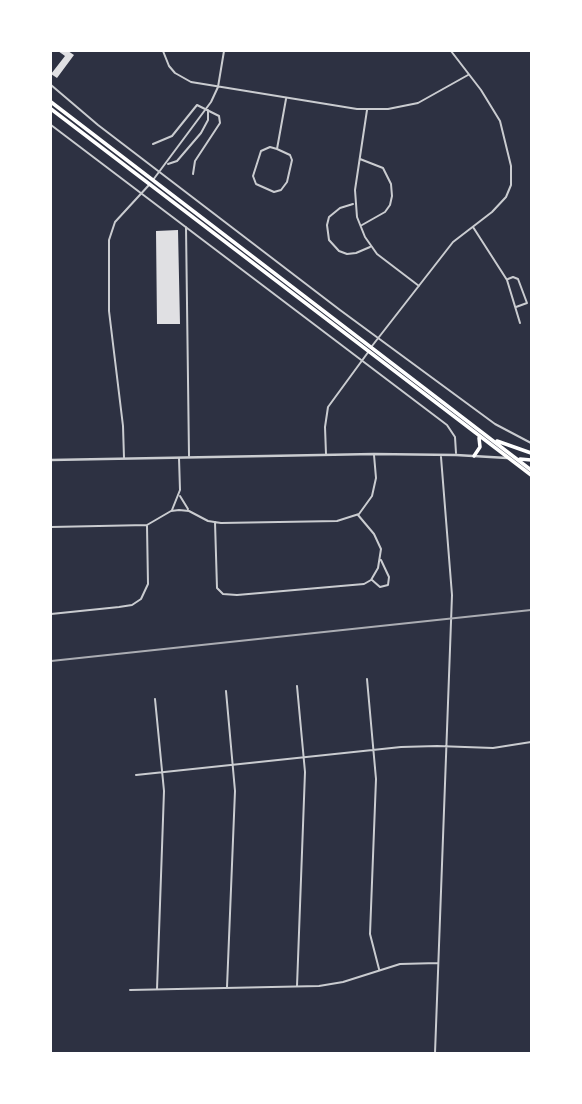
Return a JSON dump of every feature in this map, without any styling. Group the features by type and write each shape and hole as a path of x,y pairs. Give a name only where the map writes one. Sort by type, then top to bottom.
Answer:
{"main road":[{"path":"51,102 151,182"},
{"path":"51,109 531,470"},
{"path":"370,349 531,475"},
{"path":"474,456 480,447 478,436"},
{"path":"494,440 531,453"},
{"path":"507,458 531,460"}],"street":[{"path":"163,51 169,66 182,79 367,110 420,103 469,74"},
{"path":"124,459 124,426 109,311 109,240 115,222 160,172 208,109 218,87 224,51"},
{"path":"326,455 325,427 328,407 453,242 502,202 509,191 512,172 500,121 451,51"},
{"path":"51,85 160,172 486,418 530,443"},
{"path":"277,149 286,98"},
{"path":"153,144 172,136 195,106 200,104 219,116 220,119 195,161 193,174"},
{"path":"166,164 177,161 201,133 208,121 208,109"},
{"path":"367,110 355,204 360,226 371,246 387,263 420,287"},
{"path":"51,125 447,425 455,437 456,455"},
{"path":"270,147 277,149 290,155 292,160 287,182 281,190 274,192 261,188 253,181 253,176 261,151 270,147"},
{"path":"359,159 383,169 391,184 392,196 385,212 360,226"},
{"path":"355,204 340,208 329,217 329,240 339,251 346,254 371,246"},
{"path":"186,225 189,457"},
{"path":"472,226 507,280 520,323"},
{"path":"507,280 513,277 518,279 527,303 516,307"},
{"path":"51,460 374,454 507,458"},
{"path":"51,527 147,525 171,511 189,511 215,522 328,522 358,514 366,506 374,490 376,478 374,454"},
{"path":"435,1053 452,596 441,454"},
{"path":"171,511 179,495 179,458"},
{"path":"179,495 189,511"},
{"path":"215,522 216,583 223,594 247,594 364,583 371,580 380,559 378,540 358,514"},
{"path":"51,614 132,605 141,599 148,584 147,525"},
{"path":"371,580 380,587 388,585 389,577 380,559"},
{"path":"367,679 376,779 370,927 379,970"},
{"path":"297,686 305,792 297,987"},
{"path":"226,691 234,765 233,871 227,988"},
{"path":"155,699 164,804 157,990"},
{"path":"136,775 409,747 494,748 531,742"},
{"path":"130,990 331,985 414,962 439,964"}],"building":[{"path":"58,51 68,51 74,55 57,78 51,74 65,56"},
{"path":"178,230 180,324 157,324 156,231"}],"railway":[{"path":"51,661 531,610"}]}
